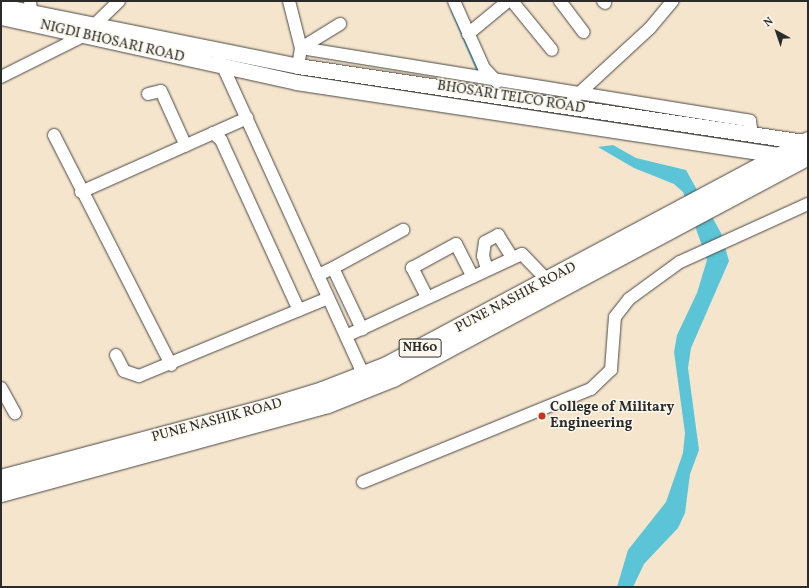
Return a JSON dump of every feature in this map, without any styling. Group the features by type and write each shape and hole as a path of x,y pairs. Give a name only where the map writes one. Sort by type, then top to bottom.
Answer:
{"highway":[{"name":"PUNE NASHIK ROAD","path":"1,479 366,381 781,155 807,146"},
{"name":"PUNE NASHIK ROAD","path":"1,493 271,421 487,329 807,146"}],"main road":[{"name":"NIGDI BHOSARI ROAD","path":"1,6 31,6 94,25 217,52"},
{"name":"NIGDI BHOSARI ROAD","path":"1,17 222,66"},
{"name":"BHOSARI TELCO ROAD","path":"217,52 298,66 511,98 573,101 807,146"},
{"name":"BHOSARI TELCO ROAD","path":"222,66 296,82 781,155"}],"street":[{"path":"1,77 83,36 119,1"},
{"path":"289,1 301,48 298,66"},
{"path":"454,1 484,68 511,98"},
{"path":"468,34 508,1"},
{"path":"512,1 552,50"},
{"path":"560,1 583,32"},
{"path":"301,48 496,81 573,101 650,28 674,1"},
{"path":"301,48 340,24"},
{"path":"217,52 222,66 366,381"},
{"path":"148,94 161,92 186,146"},
{"path":"81,192 247,118"},
{"path":"213,133 221,140 299,310"},
{"path":"54,135 81,192 171,365"},
{"path":"363,482 591,389 611,370 615,317 629,300 680,262 808,204"},
{"path":"318,275 403,230"},
{"path":"488,269 483,256 485,242 498,235 512,257"},
{"path":"427,297 412,268 456,244 473,277"},
{"path":"346,336 427,297 473,277 512,257 522,254 528,257 548,281"},
{"path":"333,268 362,329"},
{"path":"116,354 121,367 131,375 139,376 171,365 328,298"},
{"path":"1,388 15,413"}],"water":[{"path":"613,145 636,158 686,170 721,233 729,261 691,348 688,368 699,450 690,474 685,513 678,528 644,564 633,587 617,587 628,550 666,502 683,453 685,433 674,352 677,335 697,293 707,260 683,192 674,184 634,168 598,147"}],"waterway":[{"path":"452,10 477,68"}],"place":[{"name":"College of Military Engineering","path":"542,416"}]}
